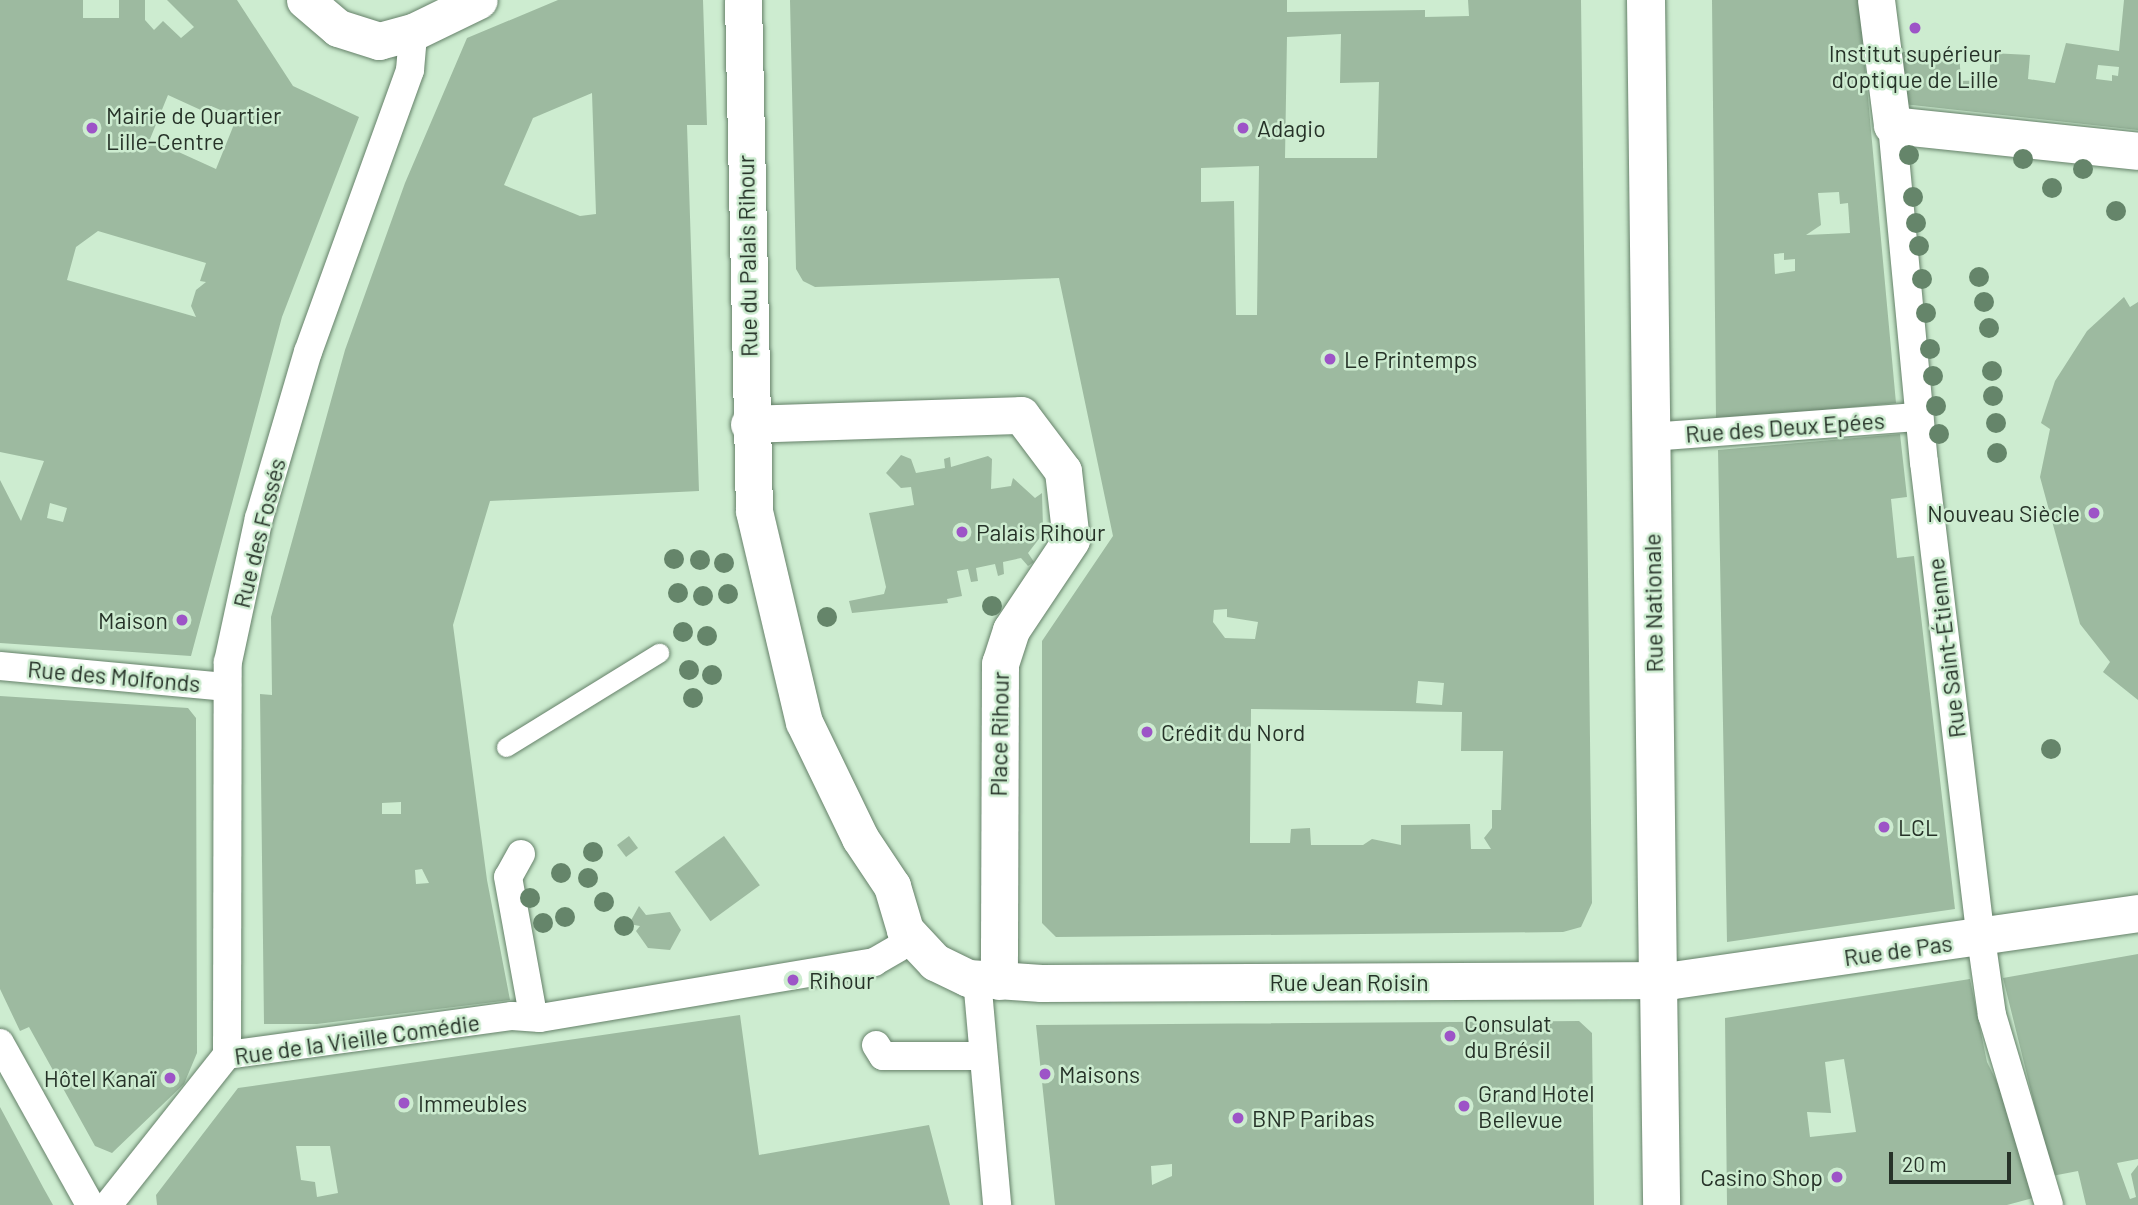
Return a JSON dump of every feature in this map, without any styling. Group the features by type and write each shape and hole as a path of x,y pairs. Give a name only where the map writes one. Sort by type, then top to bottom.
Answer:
{"street":[{"path":"305,0 357,37 379,41 413,32 479,0"},
{"name":"Rue du Palais Rihour","path":"744,0 750,424 754,511 799,708 835,788 892,886 911,940 946,969 988,980"},
{"name":"Rue Nationale","path":"1646,0 1661,1202"},
{"name":"Rue Saint-Étienne","path":"1876,0 1892,125 1919,417 1981,939 1992,1015 2049,1205"},
{"name":"Rue des Fossés","path":"227,1055 227,687 259,518 352,217 410,69 413,32"},
{"path":"1892,125 2138,151"},
{"name":"Place Rihour","path":"750,424 1021,415 1063,471 1071,540 1011,630 1000,663 988,980 981,1056 997,1205"},
{"name":"Rue des Deux Epées","path":"1651,438 1919,417"},
{"name":"Rue des Molfonds","path":"0,666 227,687"},
{"path":"522,854 508,877 521,1015 540,1018 874,962 898,948"},
{"name":"Rue de Pas","path":"1658,981 1981,939 2138,913"},
{"name":"Rue Jean Roisin","path":"988,980 1041,983 1658,981"},
{"name":"Rue de la Vieille Comédie","path":"108,1205 227,1055 521,1015"},
{"path":"0,1043 90,1205"},
{"path":"876,1045 883,1056 981,1056"}],"lane":[{"path":"506,747 659,653"}],"building":[{"path":"0,0 83,0 83,18 119,18 119,0 145,0 145,20 154,30 163,21 181,38 194,27 167,0 237,0 293,86 359,117 282,317 191,656 0,643 0,480 21,521 44,461 0,452","holes":["168,95 203,111 211,106 237,117 216,169 150,139","98,231 206,263 200,281 206,282 196,290 191,306 196,317 67,280 76,247","50,503 67,508 63,522 47,518"]},
{"path":"558,0 703,0 707,125 687,125 699,491 490,501 453,625 487,880 510,1000 317,1024 264,1024 260,694 272,695 271,617 345,350 405,183 467,38","holes":["592,93 596,214 580,216 504,185 533,118","401,802 401,814 382,814 382,803","422,869 429,883 416,884 415,870"]},
{"path":"790,0 1287,0 1287,12 1425,10 1425,17 1469,16 1468,0 1581,0 1592,903 1581,927 1563,932 1056,937 1042,923 1042,641 1113,536 1059,278 815,287 803,281 796,269","holes":["1341,34 1340,83 1379,82 1377,158 1285,158 1287,37","1259,166 1257,315 1236,315 1234,201 1201,202 1201,168","1227,609 1227,617 1258,622 1255,639 1225,638 1213,622 1214,610","1418,681 1444,683 1442,705 1416,703","1251,709 1462,712 1461,751 1503,751 1501,810 1492,810 1492,828 1484,838 1491,849 1471,849 1470,824 1401,825 1401,845 1372,839 1363,845 1311,845 1310,828 1291,829 1290,843 1250,843"]},
{"path":"1712,0 1859,0 1896,403 1716,420","holes":["1839,192 1840,204 1848,203 1850,233 1806,235 1821,225 1818,193","1784,253 1784,260 1795,259 1795,271 1775,274 1774,254"]},
{"path":"2124,0 2138,0 2138,130 1903,104 1899,52 1959,52 1961,81 1989,80 1991,53 2030,55 2028,79 2055,83 2066,43 2119,51","holes":["2098,65 2119,67 2118,76 2112,75 2112,81 2096,79"]},
{"name":"Nouveau Siècle","path":"2124,297 2130,307 2138,302 2138,700 2103,672 2110,662 2080,624 2040,477 2050,429 2041,423 2055,381 2087,331"},
{"path":"1900,434 1907,497 1891,499 1897,558 1914,556 1955,909 1727,942 1718,450"},
{"name":"Palais Rihour","path":"901,455 911,459 916,473 945,468 944,459 950,457 951,467 988,456 992,459 991,489 1011,486 1013,478 1035,498 1042,493 1043,527 1052,529 1051,537 1042,535 1028,553 1034,562 1028,566 1021,558 1003,562 1004,574 998,576 995,564 976,568 978,581 971,582 968,569 957,571 962,596 947,599 948,603 852,613 849,601 884,594 886,587 869,513 914,505 911,487 901,488 886,473"},
{"path":"0,696 188,708 196,718 197,1053 184,1084 112,1153 95,1146 29,1027 20,1031 0,989"},
{"path":"629,836 638,848 626,857 617,845"},
{"path":"724,836 760,885 711,921 675,872"},
{"path":"639,906 646,915 670,912 681,930 670,950 648,948 636,931 640,926 629,924"},
{"path":"2138,954 2138,1159 2117,1163 2130,1199 2136,1197 2131,1174 2138,1165 2138,1205 2086,1205 2078,1171 2052,1176 2003,978"},
{"path":"1970,979 1987,1062 2002,1092 2033,1198 2007,1205 1727,1205 1725,1018","holes":["1844,1059 1856,1132 1810,1137 1807,1112 1831,1113 1825,1062"]},
{"path":"740,1015 759,1155 929,1125 950,1205 157,1205 156,1195 238,1088","holes":["296,1146 330,1146 338,1193 317,1197 315,1182 301,1180"]},
{"path":"1579,1021 1592,1033 1594,1205 1055,1205 1036,1025","holes":["1172,1164 1172,1176 1152,1185 1151,1166"]},
{"path":"0,1107 44,1189 53,1205 0,1205"}],"place":[{"name":"Institut supérieur d'optique de Lille","path":"1915,28"},
{"name":"Mairie de Quartier Lille-Centre","path":"92,128"},
{"name":"Adagio","path":"1243,128"},
{"name":"Le Printemps","path":"1330,359"},
{"name":"Nouveau Siècle","path":"2094,513"},
{"name":"Palais Rihour","path":"962,532"},
{"name":"Maison","path":"182,620"},
{"name":"Crédit du Nord","path":"1147,732"},
{"name":"LCL","path":"1884,827"},
{"name":"Rihour","path":"793,980"},
{"name":"Consulat du Brésil","path":"1450,1036"},
{"name":"Maisons","path":"1045,1074"},
{"name":"Hôtel Kanaï","path":"170,1078"},
{"name":"Immeubles","path":"404,1103"},
{"name":"Grand Hotel Bellevue","path":"1464,1106"},
{"name":"BNP Paribas","path":"1238,1118"},
{"name":"Casino Shop","path":"1837,1177"}]}
